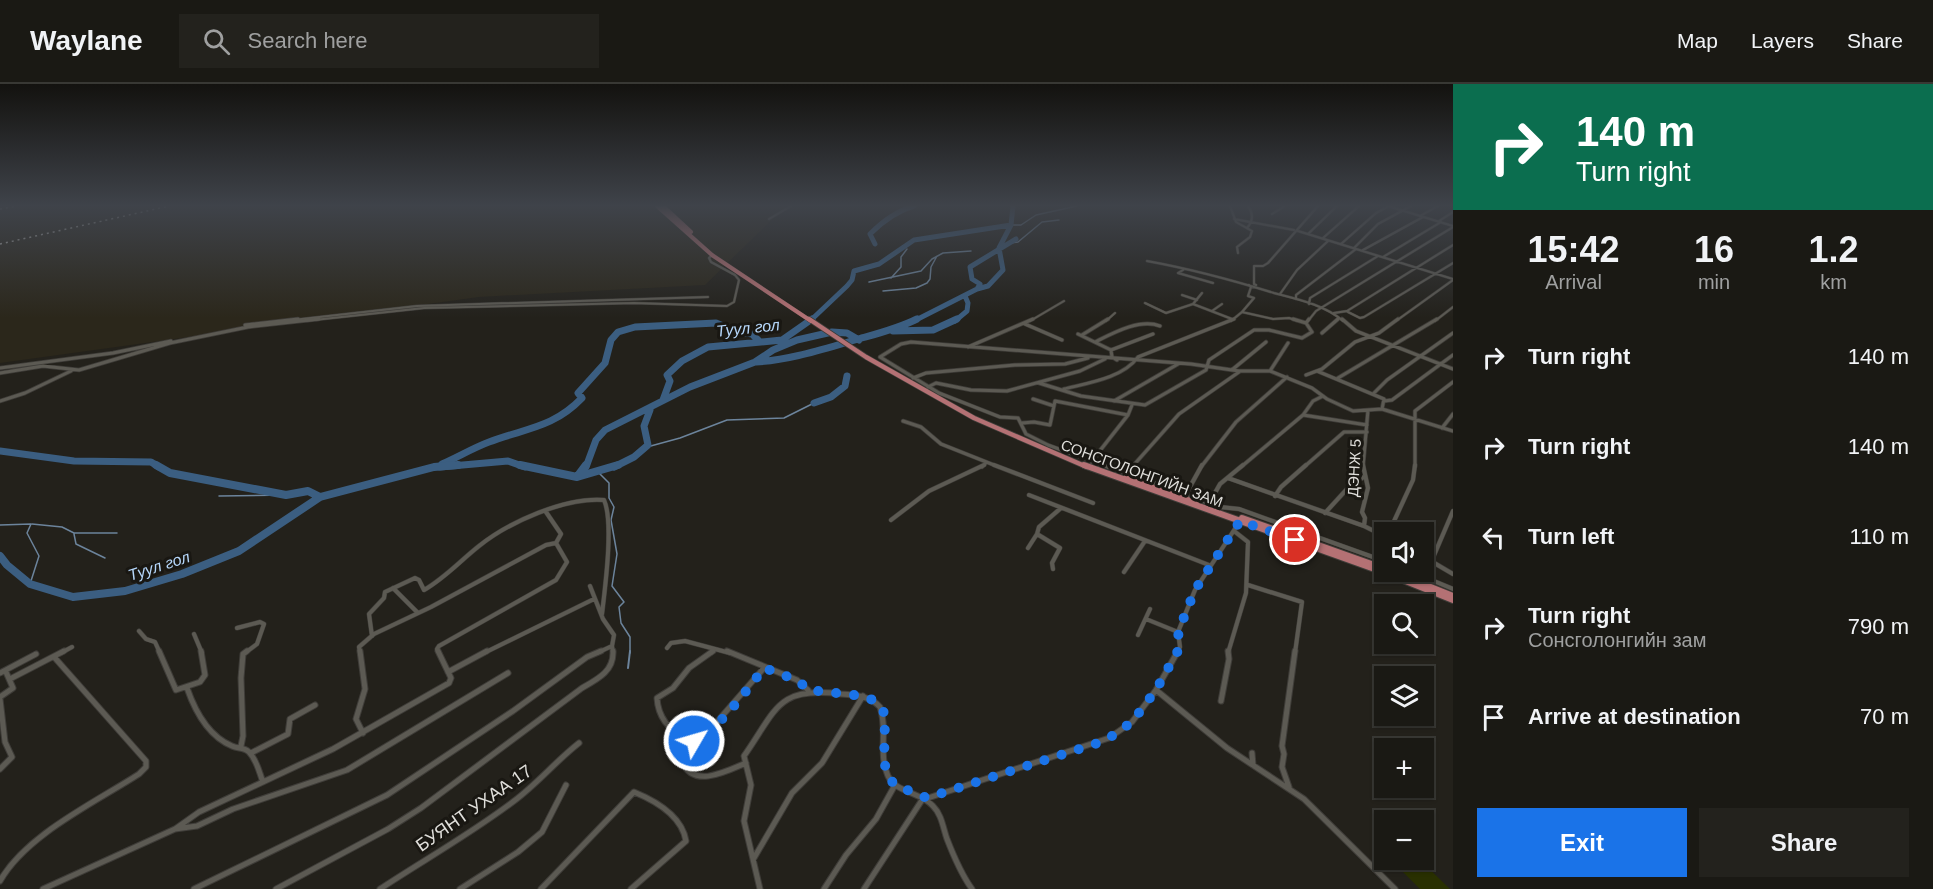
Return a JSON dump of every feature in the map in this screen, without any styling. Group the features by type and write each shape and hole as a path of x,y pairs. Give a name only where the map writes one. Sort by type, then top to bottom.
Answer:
{"main road":[{"path":"699,244 712,255 776,295"},
{"path":"704,244 867,356"},
{"name":"СОНСГОЛОНГИЙН ЗАМ","path":"867,356 1048,446 1453,598"},
{"name":"СОНСГОЛОНГИЙН ЗАМ","path":"867,356 941,401 1024,441 1129,483 1374,564"},
{"name":"СОНСГОЛОНГИЙН ЗАМ","path":"1416,582 1453,598"}],"street":[{"path":"1238,253 1236,247 1241,244"},
{"path":"1265,290 1254,284 1254,266 1263,266 1285,244"},
{"path":"1279,294 1297,270 1325,244"},
{"path":"1341,244 1453,279"},
{"path":"1296,299 1296,295 1359,244"},
{"path":"1362,251 1371,244"},
{"path":"1309,304 1310,298 1402,244"},
{"path":"1306,322 1320,308 1426,244"},
{"path":"1334,313 1347,311 1453,245"},
{"path":"0,401 25,393 73,371 170,343 248,327 424,308 634,303 727,306 734,302 739,280 735,275 711,262 709,258 712,255"},
{"path":"1147,261 1199,270 1296,299 1334,313 1356,331 1367,336 1453,369"},
{"path":"1347,311 1360,318 1365,317 1453,263"},
{"path":"1186,269 1178,273 1213,283"},
{"path":"1306,375 1322,369 1355,342 1378,333 1453,279"},
{"path":"1063,389 1085,384 1121,370 1134,364 1138,357 1233,320 1254,298 1248,296 1251,287 1249,285"},
{"path":"1145,303 1166,313 1193,304 1202,293"},
{"path":"1182,295 1197,300"},
{"path":"0,371 113,353 270,320 417,306 708,297"},
{"path":"968,348 970,345 1004,334 1025,324 1064,301"},
{"path":"1193,304 1233,320"},
{"path":"1212,311 1222,304"},
{"path":"1338,378 1432,323 1453,307"},
{"path":"1040,383 1081,396 1132,405 1145,405 1206,369 1209,360 1254,330 1269,330 1302,338 1312,332 1306,322 1289,318 1273,320 1242,312"},
{"path":"1115,313 1100,326 1079,334 1111,350 1153,334"},
{"path":"1322,333 1339,318"},
{"path":"1095,342 1114,333 1150,322 1160,326"},
{"path":"1025,324 1062,340"},
{"path":"1374,393 1387,380 1453,333"},
{"path":"1232,370 1266,342"},
{"path":"1090,357 1065,364 1015,365 926,373 913,380 880,357 904,343 1206,365 1239,372 1270,370 1312,388 1353,411 1382,409 1453,431"},
{"path":"1270,370 1288,343"},
{"path":"1111,350 1112,357 1117,360"},
{"path":"1316,371 1374,393 1384,401 1392,400 1406,391 1453,354"},
{"path":"926,387 936,383 998,392 1080,371 1106,359"},
{"path":"1114,402 1179,363"},
{"path":"0,371 58,366 73,371"},
{"path":"926,373 928,368"},
{"path":"1126,475 1179,414 1239,372"},
{"path":"1186,494 1200,465 1219,439 1259,400 1287,377"},
{"path":"1394,522 1413,480 1416,459 1415,411 1453,382"},
{"path":"1212,507 1211,500 1220,484 1303,415 1313,401 1323,396"},
{"path":"1033,399 1054,406"},
{"path":"1022,423 1034,422 1050,425 1054,401 1128,415"},
{"path":"1382,409 1384,401"},
{"path":"1091,462 1128,415 1132,405"},
{"path":"966,407 1000,417 1018,418 1026,434 1048,446 1186,494 1212,507 1239,508 1374,557"},
{"name":"ДЭНЖ 5","path":"1364,526 1365,518 1362,512 1368,488 1363,466 1368,410"},
{"path":"1442,428 1453,414"},
{"path":"1303,415 1366,424"},
{"path":"903,421 918,424 943,445 975,456 986,464 998,466 1093,503"},
{"path":"1275,495 1335,438 1348,430 1367,432"},
{"path":"891,520 920,496 956,477 972,474 986,464"},
{"path":"1324,513 1347,489 1365,476"},
{"path":"1228,478 1374,531"},
{"path":"1029,495 1145,541 1150,540 1209,565"},
{"path":"276,889 388,829 422,808 582,688 599,680 611,666 615,635 603,620 602,614 608,557 606,550 607,505 604,500 595,498 575,501 546,512 482,544 430,587 422,590 419,580 415,578 385,592 384,598 369,614 372,636"},
{"path":"1028,548 1039,527 1061,507"},
{"path":"1434,555 1453,511"},
{"path":"363,733 356,719 365,689 359,647 372,636 418,614 546,545 556,543 561,534 546,512"},
{"path":"864,889 922,800 1109,738 1132,722 1156,690 1180,647 1178,632 1195,590 1209,565 1240,521"},
{"path":"1221,701 1229,659 1228,652 1248,585 1248,542 1234,531"},
{"path":"1037,534 1060,548 1052,563 1053,569"},
{"path":"1124,572 1145,541"},
{"path":"43,889 175,829 199,812 363,733 449,683 451,678 437,649 443,642 556,580 562,574 567,562 556,543"},
{"path":"1351,548 1352,556"},
{"path":"1434,561 1453,574"},
{"path":"1434,582 1453,590"},
{"path":"1248,585 1302,602 1282,746 1284,754 1282,767 1289,788"},
{"path":"590,586 602,614"},
{"path":"393,588 418,614"},
{"path":"448,672 478,654 594,599"},
{"path":"1138,635 1150,609"},
{"path":"1146,619 1178,632"},
{"path":"237,628 260,622 264,624 257,645 243,654 240,671 241,721 244,739 241,746"},
{"path":"139,631 146,639 155,642 176,690 200,682 205,675 201,649 197,646 194,634"},
{"path":"668,648 671,643 687,640 713,651 724,650 797,680 809,690"},
{"path":"194,889 387,795 513,711 587,657 612,646"},
{"path":"10,679 55,658 72,647"},
{"path":"713,651 688,668 673,688 657,698 663,721 685,740 694,741 704,736 733,706 764,668"},
{"path":"0,769 12,757 4,742 0,700 13,688 10,679 3,673 36,654"},
{"path":"0,881 9,865 31,843 139,774 146,767 146,761 55,658"},
{"path":"175,829 197,826 233,809 347,770 508,673"},
{"path":"187,688 204,727 233,747 241,746 251,753 263,782"},
{"path":"760,889 744,821 751,785 745,751 787,697 809,690 862,696 873,700 883,710 885,718 884,762 889,778 895,785 927,798 939,814 943,830 970,888"},
{"path":"1156,690 1253,766 1289,788 1311,806 1395,889"},
{"path":"753,858 792,793 822,763 862,696"},
{"path":"251,753 288,734 290,719 315,705"},
{"path":"685,740 679,751 684,767 697,778 708,777 746,764"},
{"name":"БУЯНТ УХАА 17","path":"380,889 513,803 541,780 560,758 579,744"},
{"path":"1252,753 1253,766"},
{"path":"460,889 518,852 542,832 566,785"},
{"path":"824,889 846,855 876,819 895,785"},
{"path":"541,889 634,792 654,801 673,816 686,834 686,841 632,889"}],"shaded area":[{"path":"0,244 747,244 705,285 479,297 0,363"}],"green space":[{"path":"1401,870 1430,870 1450,889 1420,889"}],"waterway":[{"name":"Туул гол","path":"810,321 847,286 852,280 854,271 879,264 909,244"},
{"path":"999,249 1001,244"},
{"path":"999,249 1008,244"},
{"path":"892,277 901,267 901,257 907,249"},
{"path":"977,289 980,284 972,279 970,267 999,249"},
{"path":"977,289 988,286 1003,270 999,249"},
{"path":"937,256 943,253 971,251"},
{"path":"883,291 916,288 927,283 937,256"},
{"path":"892,277 921,271 937,256"},
{"path":"869,282 892,277"},
{"path":"914,321 977,289"},
{"path":"955,321 967,311 968,303 965,296"},
{"name":"Туул гол","path":"663,400 670,381 667,375 682,361 708,347 782,340 812,319"},
{"path":"857,339 902,326 917,319"},
{"path":"893,331 933,330 957,319"},
{"path":"442,464 489,442 550,421 571,408 582,398 578,393 605,363 611,340 618,332 635,327 716,323 735,331 752,334 759,341"},
{"path":"586,467 596,440 605,430 690,387 755,362 773,350 797,340 832,332 847,333 857,339"},
{"path":"756,362 781,359 857,339"},
{"path":"814,403 831,397 845,386 847,376"},
{"path":"647,447 680,438 727,420 784,418 814,403"},
{"path":"618,465 634,457 648,445 644,426 650,410"},
{"name":"Туул гол","path":"0,451 74,461 151,462 159,467"},
{"name":"Туул гол","path":"440,467 508,461 525,467"},
{"name":"Туул гол","path":"156,465 170,473 286,495 308,491 320,497"},
{"name":"Туул гол","path":"320,497 434,467 458,465"},
{"name":"Туул гол","path":"520,465 577,477"},
{"name":"Туул гол","path":"577,477 586,465"},
{"path":"577,477 618,465"},
{"path":"614,467 618,465"},
{"path":"598,472 609,483 609,498 614,507 611,520 617,554 612,586 624,602 619,607 621,623 630,637 630,651"},
{"path":"219,496 286,495"},
{"name":"Туул гол","path":"0,556 7,565 30,584 73,597 125,591 182,574 239,551 320,497"},
{"path":"0,525 31,524 27,533 39,556 30,584"},
{"path":"32,524 62,527 74,533 117,533"},
{"path":"74,534 76,544 105,558"},
{"path":"628,668 630,651"}],"route":[{"path":"694,741 704,736 733,706 764,668 797,680 809,690 862,696 873,700 883,710 885,718 884,762 889,778 895,785 927,798 1095,744 1121,731 1148,703 1180,647 1178,632 1195,590 1222,545 1240,521 1295,540"}]}
